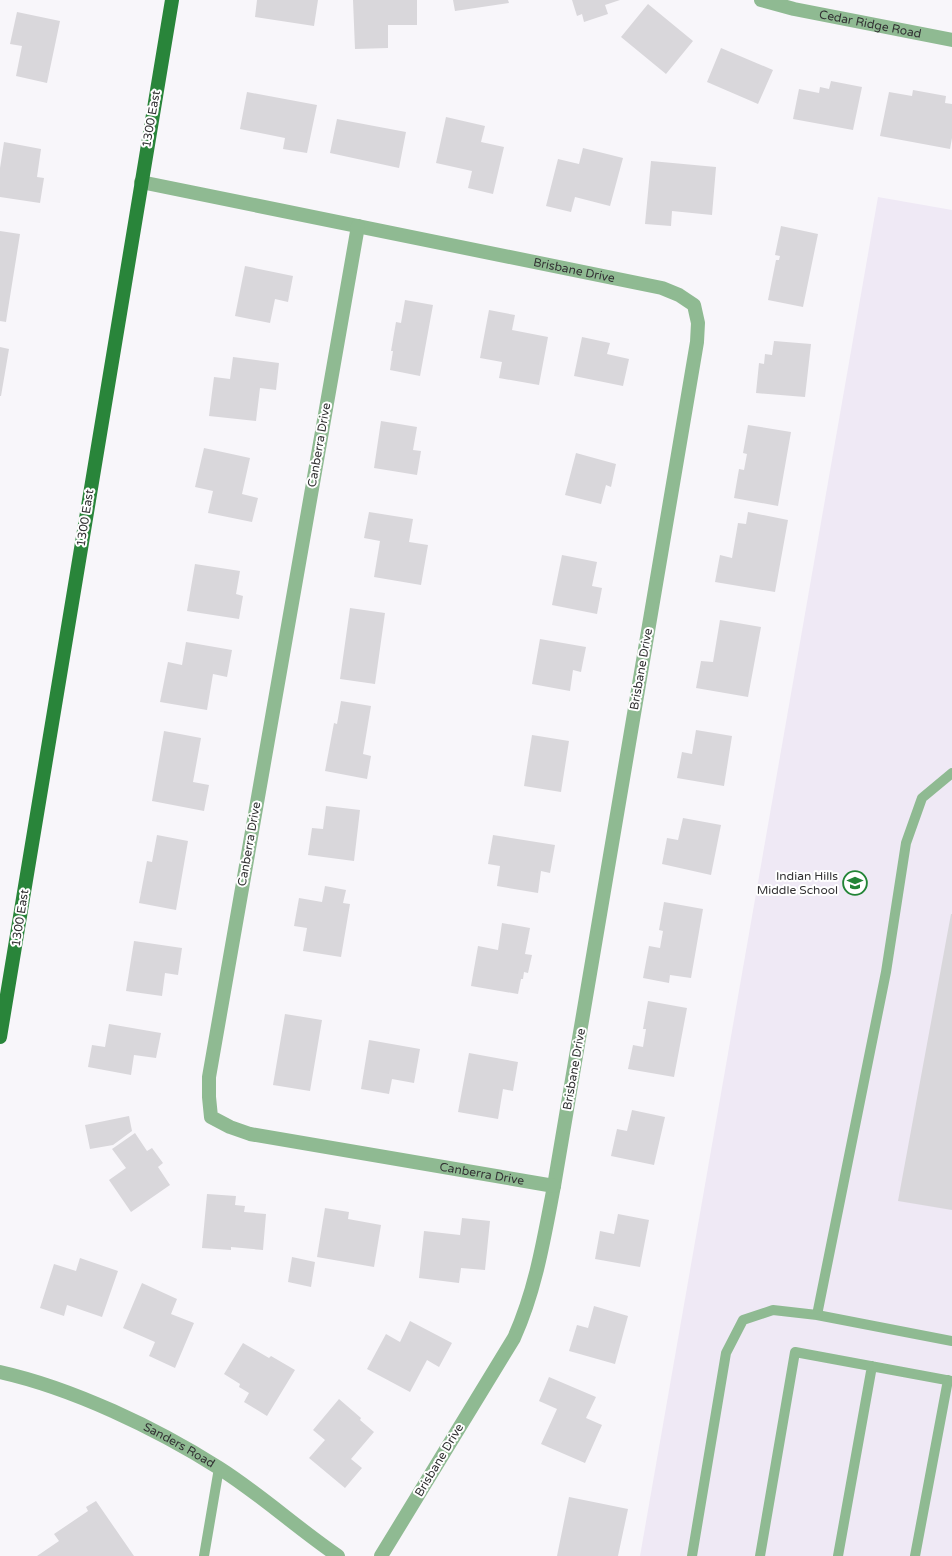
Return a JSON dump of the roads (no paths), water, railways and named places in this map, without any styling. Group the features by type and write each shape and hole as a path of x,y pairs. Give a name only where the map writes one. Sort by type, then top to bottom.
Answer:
{"main road":[{"name":"1300 East","path":"0,1037 172,0"}],"street":[{"name":"Cedar Ridge Road","path":"762,0 794,9 952,40"},
{"name":"Brisbane Drive","path":"141,182 662,288 679,295 694,306 698,324 697,342 554,1186 534,1285 526,1312 514,1338 381,1556"},
{"name":"Canberra Drive","path":"358,226 209,1077 211,1117 230,1127 250,1134 554,1186"},
{"name":"Sanders Road","path":"0,1372 22,1377 92,1402 158,1434 219,1468 338,1556"}],"lane":[{"path":"816,1315 886,972 906,843 922,798 952,773"},
{"path":"692,1556 726,1353 743,1320 773,1310 816,1315 952,1341"},
{"path":"760,1556 795,1352 950,1380 915,1556"},
{"path":"838,1556 872,1366"},
{"path":"204,1556 219,1468"}],"place":[{"name":"Indian Hills Middle School","path":"855,883"}]}
